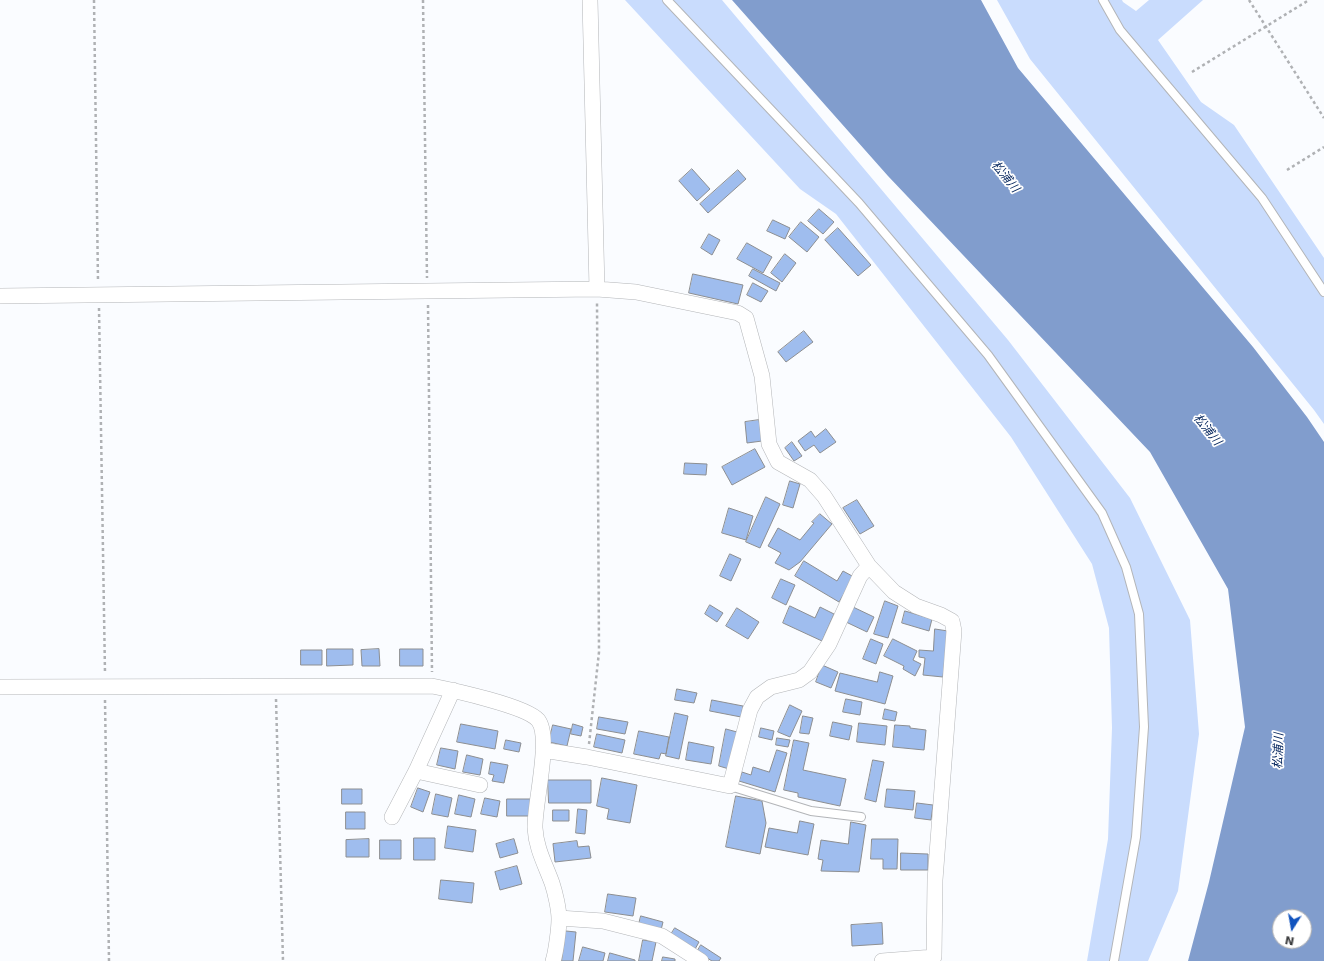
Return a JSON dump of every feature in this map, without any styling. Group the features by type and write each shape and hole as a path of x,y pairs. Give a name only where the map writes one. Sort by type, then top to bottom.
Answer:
{"street":[{"path":"590,0 597,289"},
{"path":"0,296 597,289 636,292 738,313 746,318 762,376 770,444 778,462 810,480 824,496 869,566 894,592 916,606 941,615 952,622 954,631 934,880 934,957 882,961"},
{"path":"543,750 587,757 730,786 750,710 757,697 772,687 799,680 810,672 829,644 860,576 869,566"},
{"path":"0,687 432,686 454,690 516,708 534,715 540,722 543,750 535,827 540,854 552,884 559,918 553,961"},
{"path":"392,816 416,770 454,690"},
{"path":"416,770 480,785"},
{"path":"559,918 603,922 662,936 701,961"}],"lane":[{"path":"667,0 864,209 988,355 1102,513 1126,567 1138,614 1144,727 1136,837 1114,961"},
{"path":"1103,0 1120,30 1262,198 1324,292"},
{"path":"730,786 811,811 862,817"}],"path":[{"path":"94,0 109,961"},
{"path":"423,0 432,686"},
{"path":"1249,0 1324,118"},
{"path":"1192,72 1309,0"},
{"path":"1287,170 1324,147"},
{"path":"587,757 599,652 597,289"},
{"path":"276,686 283,961"}],"shaded area":[{"path":"625,0 722,0 1008,340 1130,498 1190,620 1199,734 1178,891 1148,961 1087,961 1108,839 1112,728 1109,628 1092,564 1011,437 836,214 800,189"},
{"path":"997,0 1122,0 1136,11 1149,0 1203,0 1158,40 1201,102 1234,125 1324,258 1324,424 1030,59"}],"water":[{"name":"松浦川","path":"732,0 981,0 1018,68 1253,347 1307,417 1324,442 1324,961 1188,961 1209,882 1245,727 1228,589 1150,452 888,176"}],"building":[{"path":"692,169 710,189 697,201 679,181"},
{"path":"738,170 746,179 708,213 700,204"},
{"path":"819,209 834,222 823,234 808,221"},
{"path":"773,220 790,228 785,239 767,231"},
{"path":"801,222 819,237 807,252 789,237"},
{"path":"838,228 871,265 858,276 825,240"},
{"path":"709,234 720,240 712,255 701,248"},
{"path":"747,243 772,257 763,273 737,259"},
{"path":"785,254 796,263 782,282 771,273"},
{"path":"753,269 780,283 776,291 749,276"},
{"path":"693,274 743,285 738,304 689,293"},
{"path":"753,283 768,291 761,302 747,295"},
{"path":"804,331 813,342 786,362 778,352"},
{"path":"759,420 762,441 747,443 745,422"},
{"path":"826,429 836,442 820,453 814,445 805,451 798,441 811,431 815,437"},
{"path":"792,442 802,456 794,461 785,448"},
{"path":"755,449 765,467 732,485 722,467"},
{"path":"685,463 707,464 706,475 684,474"},
{"path":"790,481 800,484 793,508 783,505"},
{"path":"766,497 780,504 760,548 746,542"},
{"path":"857,500 874,526 860,534 843,508"},
{"path":"729,508 753,516 746,540 722,533"},
{"path":"820,514 832,524 800,562 789,570 775,563 781,553 768,546 778,528 800,540 814,523 812,522"},
{"path":"730,554 741,559 731,581 720,576"},
{"path":"804,561 837,581 843,571 854,577 839,602 795,576"},
{"path":"781,579 795,585 786,605 772,598"},
{"path":"885,601 898,606 888,638 874,634"},
{"path":"710,605 723,613 717,622 705,614"},
{"path":"790,606 815,618 820,607 834,614 822,641 783,623"},
{"path":"853,607 874,617 867,632 846,622"},
{"path":"737,608 759,622 748,639 726,626"},
{"path":"905,611 932,619 929,631 902,623"},
{"path":"935,629 948,631 943,677 923,675 925,658 919,657 919,650 933,651"},
{"path":"871,639 883,644 876,664 863,659"},
{"path":"893,639 917,651 913,660 921,664 915,676 903,669 904,666 884,656"},
{"path":"327,649 353,649 353,665 327,666"},
{"path":"379,649 380,666 362,666 361,650"},
{"path":"400,649 423,649 423,666 400,666"},
{"path":"301,650 322,650 322,665 301,665"},
{"path":"822,665 838,672 831,688 816,682"},
{"path":"880,672 893,676 885,704 835,691 840,673 877,682"},
{"path":"677,689 697,693 694,703 675,700"},
{"path":"846,699 862,702 860,715 843,712"},
{"path":"712,700 743,706 741,717 710,711"},
{"path":"790,705 802,711 790,737 778,732"},
{"path":"885,709 897,712 895,721 883,719"},
{"path":"675,713 688,716 679,759 666,756"},
{"path":"803,716 813,718 809,734 800,733"},
{"path":"599,717 628,722 625,734 597,729"},
{"path":"833,722 852,726 849,740 830,736"},
{"path":"859,723 887,726 885,745 857,742"},
{"path":"461,724 498,731 495,749 457,742"},
{"path":"573,724 583,727 581,736 571,734"},
{"path":"553,725 571,729 567,746 549,742"},
{"path":"895,725 910,726 910,728 926,730 924,750 893,747"},
{"path":"761,728 774,731 772,740 759,737"},
{"path":"726,729 737,732 729,769 719,766"},
{"path":"639,731 669,737 666,754 661,753 659,759 634,754"},
{"path":"597,734 625,740 622,753 594,747"},
{"path":"777,738 790,740 788,747 776,745"},
{"path":"506,740 521,743 519,752 504,749"},
{"path":"794,740 809,743 803,770 846,779 840,806 798,797 798,793 784,790"},
{"path":"689,742 714,747 711,764 686,760"},
{"path":"441,748 458,751 455,769 437,765"},
{"path":"777,750 787,753 775,792 739,781 742,772 751,775 753,767 769,772"},
{"path":"467,755 483,759 480,775 463,772"},
{"path":"873,760 884,762 876,802 865,799"},
{"path":"491,762 508,765 504,783 492,781 494,775 489,774"},
{"path":"602,778 637,785 630,823 607,819 609,809 597,806"},
{"path":"548,780 591,780 591,803 549,803"},
{"path":"418,788 430,792 423,812 411,807"},
{"path":"342,789 362,789 362,804 342,804"},
{"path":"887,789 915,791 913,810 885,807"},
{"path":"436,794 452,798 448,817 432,814"},
{"path":"459,795 475,799 471,817 455,814"},
{"path":"736,796 762,801 766,823 760,854 726,847"},
{"path":"485,798 500,801 497,817 481,814"},
{"path":"507,799 531,799 531,816 507,816"},
{"path":"917,803 933,805 931,820 915,818"},
{"path":"578,809 587,810 585,834 576,833"},
{"path":"553,810 569,810 569,821 553,821"},
{"path":"346,812 365,812 365,829 346,829"},
{"path":"800,821 814,824 808,855 765,847 769,828 797,833"},
{"path":"851,822 866,825 859,872 821,871 823,860 818,859 821,840 848,844"},
{"path":"448,826 476,830 473,852 445,848"},
{"path":"414,838 435,838 435,860 414,860"},
{"path":"369,839 369,857 346,857 346,840"},
{"path":"514,839 518,853 500,858 496,844"},
{"path":"872,839 898,839 897,869 883,869 883,859 871,859"},
{"path":"380,840 401,840 401,859 380,859"},
{"path":"577,841 578,847 589,846 591,858 555,862 553,844"},
{"path":"901,853 928,854 928,870 901,870"},
{"path":"517,866 522,884 500,890 495,872"},
{"path":"441,880 474,883 472,903 439,899"},
{"path":"608,894 636,898 633,916 605,912"},
{"path":"641,916 663,922 661,930 639,924"},
{"path":"882,923 883,944 852,946 851,925"},
{"path":"675,928 699,942 694,951 670,936"},
{"path":"566,931 576,932 573,961 562,961"},
{"path":"643,940 656,942 652,961 639,961"},
{"path":"701,945 721,958 719,961 712,961 697,952"},
{"path":"583,947 605,953 603,961 579,961"},
{"path":"610,953 635,960 635,961 608,961"},
{"path":"663,957 675,959 675,961 662,961"}]}
